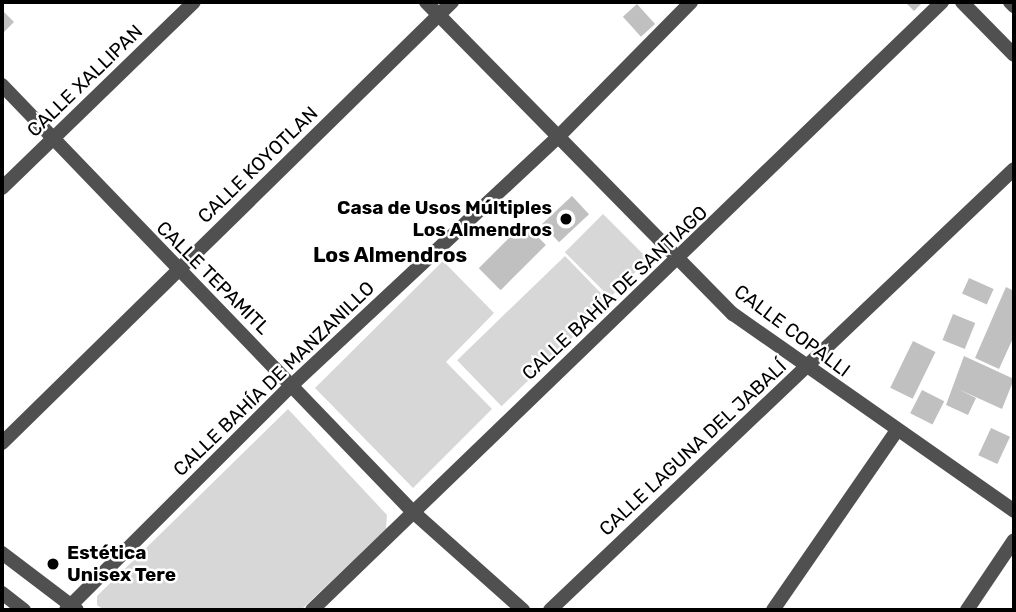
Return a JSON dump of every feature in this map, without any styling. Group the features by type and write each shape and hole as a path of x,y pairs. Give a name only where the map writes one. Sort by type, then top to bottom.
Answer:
{"street":[{"name":"CALLE XALLIPAN","path":"2,188 194,2"},
{"name":"CALLE COPALLI","path":"426,2 733,314 805,369 1014,511"},
{"name":"CALLE KOYOTLAN","path":"2,443 452,2"},
{"name":"CALLE BAHÍA DE MANZANILLO","path":"71,609 292,385 557,138 691,2"},
{"name":"CALLE BAHÍA DE SANTIAGO","path":"312,610 412,511 679,261 942,2"},
{"path":"962,2 1014,55"},
{"path":"1010,2 1014,6"},
{"name":"CALLE TEPAMITL","path":"2,85 177,271 292,385 412,511 523,610"},
{"name":"CALLE LAGUNA DEL JABALÍ","path":"550,610 1014,169"},
{"path":"773,610 897,430"},
{"path":"967,610 1014,540"},
{"path":"2,553 71,609"},
{"path":"2,593 24,610"}],"shaded area":[{"path":"603,214 648,259 610,297 565,252"},
{"path":"565,256 609,302 502,406 457,360"},
{"path":"443,261 494,313 446,362 492,409 413,488 315,388"},
{"path":"288,409 387,515 386,529 301,610 104,610 97,605 97,596"}],"building":[{"path":"905,2 923,2 914,11"},
{"path":"637,4 655,24 641,37 623,17"},
{"path":"2,10 14,22 2,34"},
{"name":"Casa de Usos Múltiples Los Almendros","path":"572,196 589,214 559,242 542,224"},
{"path":"524,223 546,245 501,290 479,268"},
{"path":"969,278 994,289 987,305 962,294"},
{"path":"1006,287 1014,291 1014,336 999,369 975,358"},
{"path":"953,314 975,323 965,349 943,340"},
{"path":"913,341 935,352 913,399 890,388"},
{"path":"964,356 1014,379 1002,409 958,389 976,398 968,415 946,405"},
{"path":"922,390 944,401 932,425 910,413"},
{"path":"991,428 1010,437 997,464 978,455"}],"place":[{"name":"Casa de Usos Múltiples Los Almendros","path":"566,219"},
{"name":"Estética Unisex Tere","path":"53,564"}],"district":[{"name":"Los Almendros","path":"390,255"}]}
